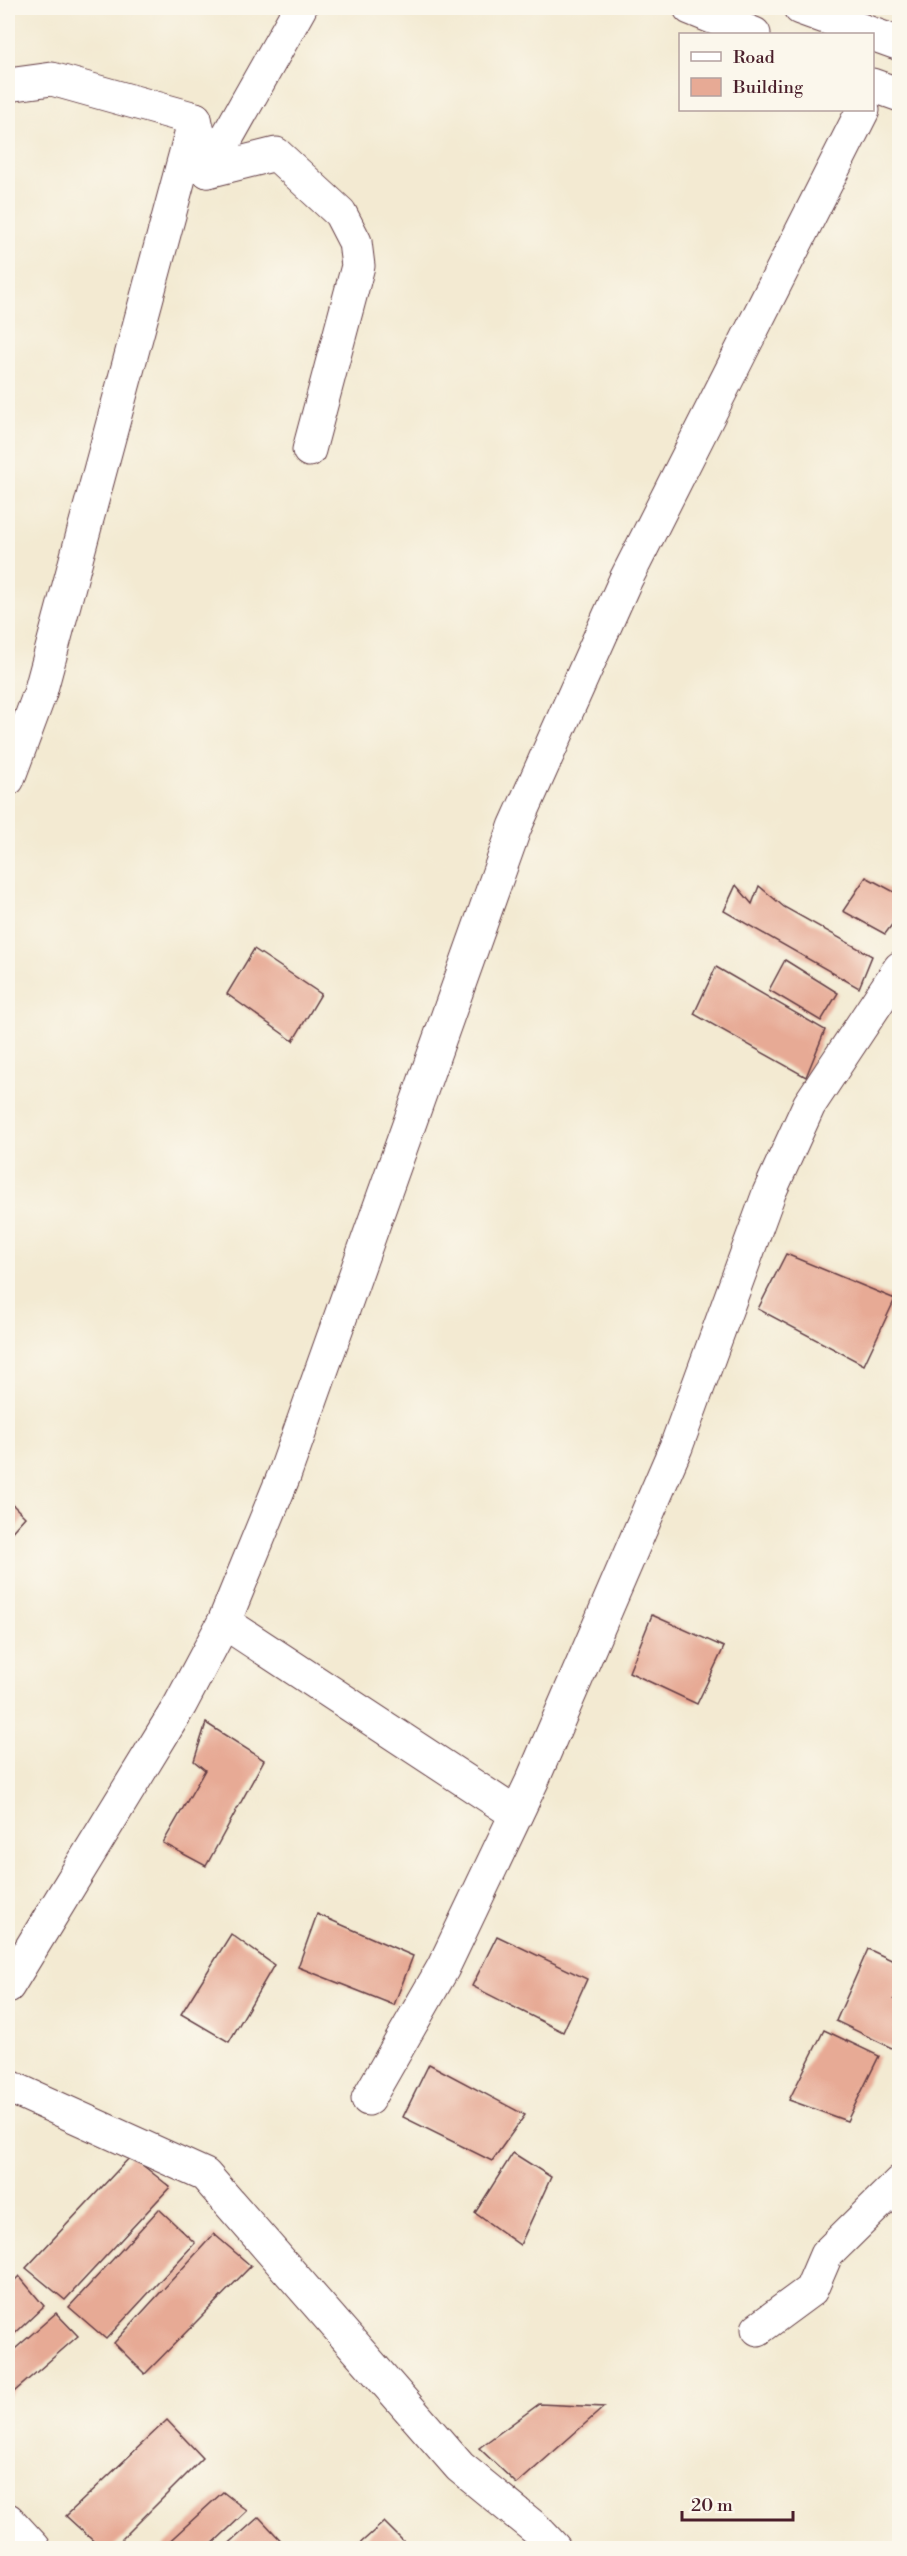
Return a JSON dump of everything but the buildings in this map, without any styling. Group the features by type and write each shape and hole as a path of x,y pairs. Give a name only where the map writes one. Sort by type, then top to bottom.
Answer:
{"street":[{"path":"208,171 300,8"},
{"path":"690,8 752,33"},
{"path":"800,8 869,33"},
{"path":"874,35 900,44"},
{"path":"8,84 52,79 195,119"},
{"path":"8,1986 180,1705 224,1622 285,1473 515,826 625,581 867,111"},
{"path":"195,119 208,171"},
{"path":"8,779 40,693 195,119"},
{"path":"208,171 276,154 340,213 355,242 358,266 309,450"},
{"path":"369,2099 443,1968 516,1814 676,1447 769,1193 809,1105 900,968"},
{"path":"224,1622 516,1814"},
{"path":"8,2086 205,2175 460,2467 536,2529 554,2548"},
{"path":"758,2329 811,2290 826,2255 900,2182"},
{"path":"8,2520 34,2548"}]}
